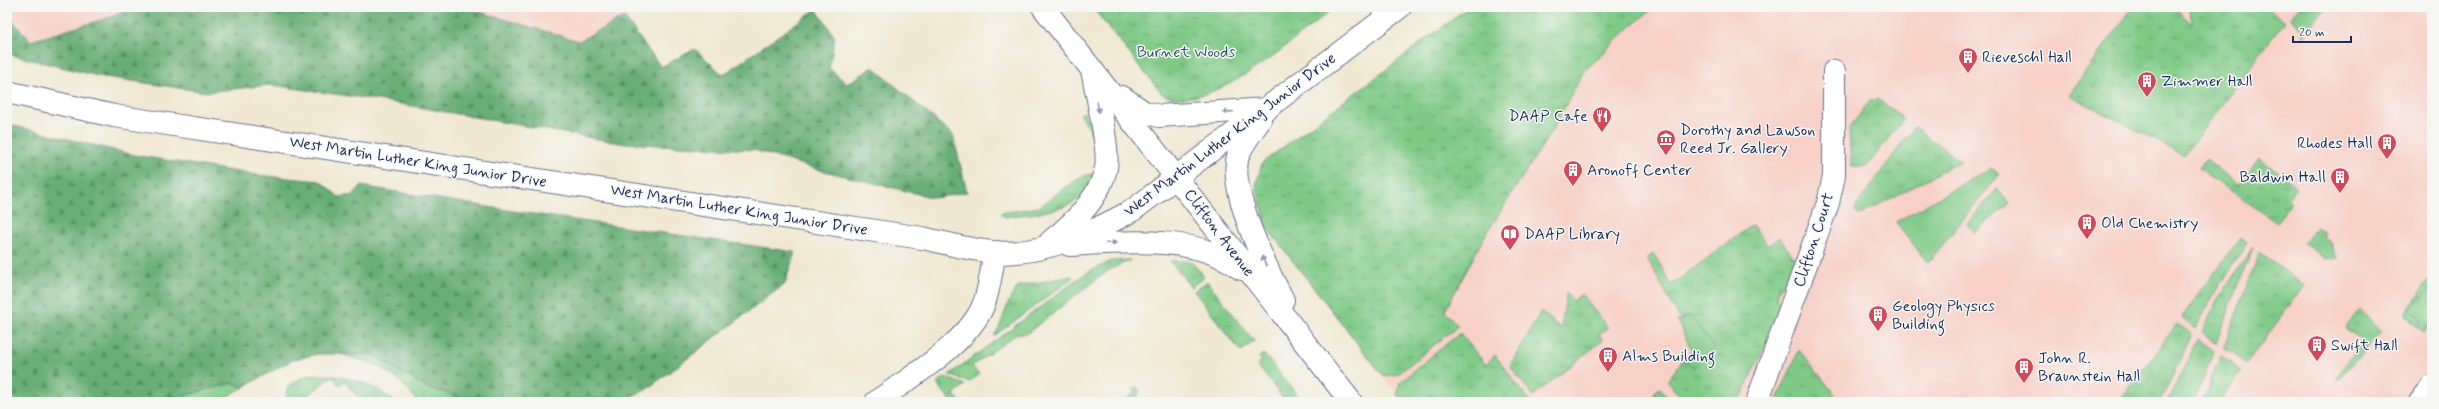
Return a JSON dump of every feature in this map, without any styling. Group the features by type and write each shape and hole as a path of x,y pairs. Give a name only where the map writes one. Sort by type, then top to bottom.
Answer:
{"main road":[{"name":"Clifton Avenue","path":"1043,7 1178,177 1254,280 1307,346 1343,399"},
{"name":"West Martin Luther King Junior Drive","path":"7,92 114,116 907,236 994,252 1024,251 1044,247 1110,223 1134,210 1267,109 1390,10"},
{"path":"1092,69 1126,102 1144,112 1159,116 1267,109"},
{"path":"1044,247 1070,224 1086,206 1102,181 1106,167 1092,69"},
{"name":"Clifton Court","path":"1757,402 1828,204 1834,176 1834,71"},
{"path":"1267,109 1238,155 1236,166 1238,183 1250,228 1271,278 1307,346"},
{"path":"1044,247 1125,243 1188,246 1224,257 1254,280"},
{"path":"876,402 956,342 968,330 982,307 988,290 994,252"},
{"path":"2420,402 2432,387"}],"shaded area":[{"path":"7,7 132,7 114,16 30,41 7,15"},
{"path":"463,7 628,7 624,17 579,41"},
{"path":"1469,7 2432,7 2432,402 1403,402 1269,232 1256,186 1262,163"}],"green space":[{"path":"132,7 463,7 579,41 624,17 661,67 695,49 723,75 816,9 835,37 829,68 847,84 873,67 953,135 967,192 935,198 816,169 754,150 620,143 384,101 271,85 206,92 98,76 7,54 7,15 31,41 114,16"},
{"name":"Burnet Woods","path":"1092,7 1335,7 1253,70 1228,84 1204,94 1182,98 1162,94"},
{"path":"1469,7 1655,7 1631,26 1583,73 1554,127 1483,239 1445,311 1458,326 1398,374 1385,376 1380,372 1267,228 1256,186 1262,163"},
{"name":"Zimmer Hall","path":"2133,7 2174,7 2192,24 2190,7 2265,7 2285,21 2184,155 2069,95"},
{"path":"2299,7 2325,7 2304,37 2291,17"},
{"path":"1877,99 1904,118 1867,166 1851,167 1849,128 1871,100"},
{"path":"1084,112 1093,125 1095,144 1089,127 1080,114"},
{"path":"7,124 134,155 257,175 320,181 339,197 353,195 361,186 513,211 795,252 785,284 646,390 619,402 467,402 448,393 427,388 372,354 318,354 292,360 244,387 232,383 179,397 137,402 7,402"},
{"path":"1914,127 1961,161 1858,215 1855,211 1857,205"},
{"path":"2259,158 2297,187 2287,200 2291,203 2277,223 2199,168 2206,159 2239,185"},
{"path":"1993,167 1999,175 1928,263 1896,222"},
{"path":"1091,174 1095,175 1081,197 1063,207 1054,210 1005,217 1000,213 1039,207 1080,177"},
{"path":"1997,189 2010,203 1974,233 1967,224"},
{"path":"1752,225 1768,246 1779,237 1795,259 1787,285 1780,286 1776,300 1781,303 1768,340 1739,402 1685,402 1667,381 1683,360 1695,367 1691,316 1680,319 1647,258 1654,254 1671,285"},
{"path":"2317,227 2325,233 2323,237 2331,243 2337,258 2325,259 2304,243"},
{"path":"2240,238 2247,243 2214,294 2196,328 2182,317"},
{"path":"2253,247 2216,343 2202,332 2218,299"},
{"path":"2260,252 2304,286 2246,364 2224,347"},
{"path":"1130,260 1109,270 1026,334 1018,333 972,366 979,375 969,382 949,375 1086,273 1111,261"},
{"path":"1170,261 1191,261 1204,277 1191,287"},
{"path":"1072,276 1073,278 994,336 1001,324 1011,297 1019,286"},
{"path":"2432,276 2432,322 2424,332 2407,317 2406,313"},
{"path":"2432,276 2432,287 2409,310 2422,320 2417,326 2406,313"},
{"path":"1207,281 1254,341 1241,352 1194,291"},
{"path":"1566,293 1573,301 1581,294 1608,328 1599,335 1603,340 1533,396 1510,366 1541,311 1561,329"},
{"path":"2360,309 2382,331 2338,380 2336,378 2363,341 2345,328"},
{"path":"1691,316 1714,348 1695,367 1683,360 1692,350 1677,321"},
{"path":"2177,324 2192,334 2160,402 2128,402 2122,398"},
{"path":"1460,333 1486,365 1495,355 1530,402 1441,402 1433,393 1421,402 1403,402 1397,394 1400,382"},
{"path":"2198,339 2214,351 2194,402 2167,402"},
{"path":"1799,350 1841,402 1776,402"},
{"path":"339,354 372,354 427,388 448,393 467,402 418,402 401,382 384,370 364,361"},
{"path":"1264,354 1303,402 1286,402 1257,365 1262,361 1259,357"},
{"path":"2221,356 2241,371 2219,402 2202,402"},
{"path":"328,375 363,383 380,391 395,402 362,402 345,381 339,385 332,376 300,402 288,402 286,397 290,384 306,376"},
{"path":"945,377 965,385 954,394 960,402 952,402 937,384"},
{"path":"232,383 244,387 217,402 137,402 179,397"},
{"path":"1136,387 1140,390 1135,402 1123,402 1135,392 1133,390"},
{"path":"1660,388 1671,402 1644,402 1655,395 1654,392"},
{"path":"1433,393 1441,402 1421,402"}],"place":[{"name":"Rieveschl Hall","path":"1968,74"},
{"name":"Zimmer Hall","path":"2147,98"},
{"name":"DAAP Cafe","path":"1602,133"},
{"name":"Dorothy and Lawson Reed Jr. Gallery","path":"1666,156"},
{"name":"Rhodes Hall","path":"2387,160"},
{"name":"Aronoff Center","path":"1573,187"},
{"name":"Baldwin Hall","path":"2340,194"},
{"name":"Old Chemistry","path":"2087,240"},
{"name":"DAAP Library","path":"1510,251"},
{"name":"Geology Physics Building","path":"1878,332"},
{"name":"Swift Hall","path":"2317,362"},
{"name":"Alms Building","path":"1608,373"},
{"name":"John R. Braunstein Hall","path":"2024,384"}]}
